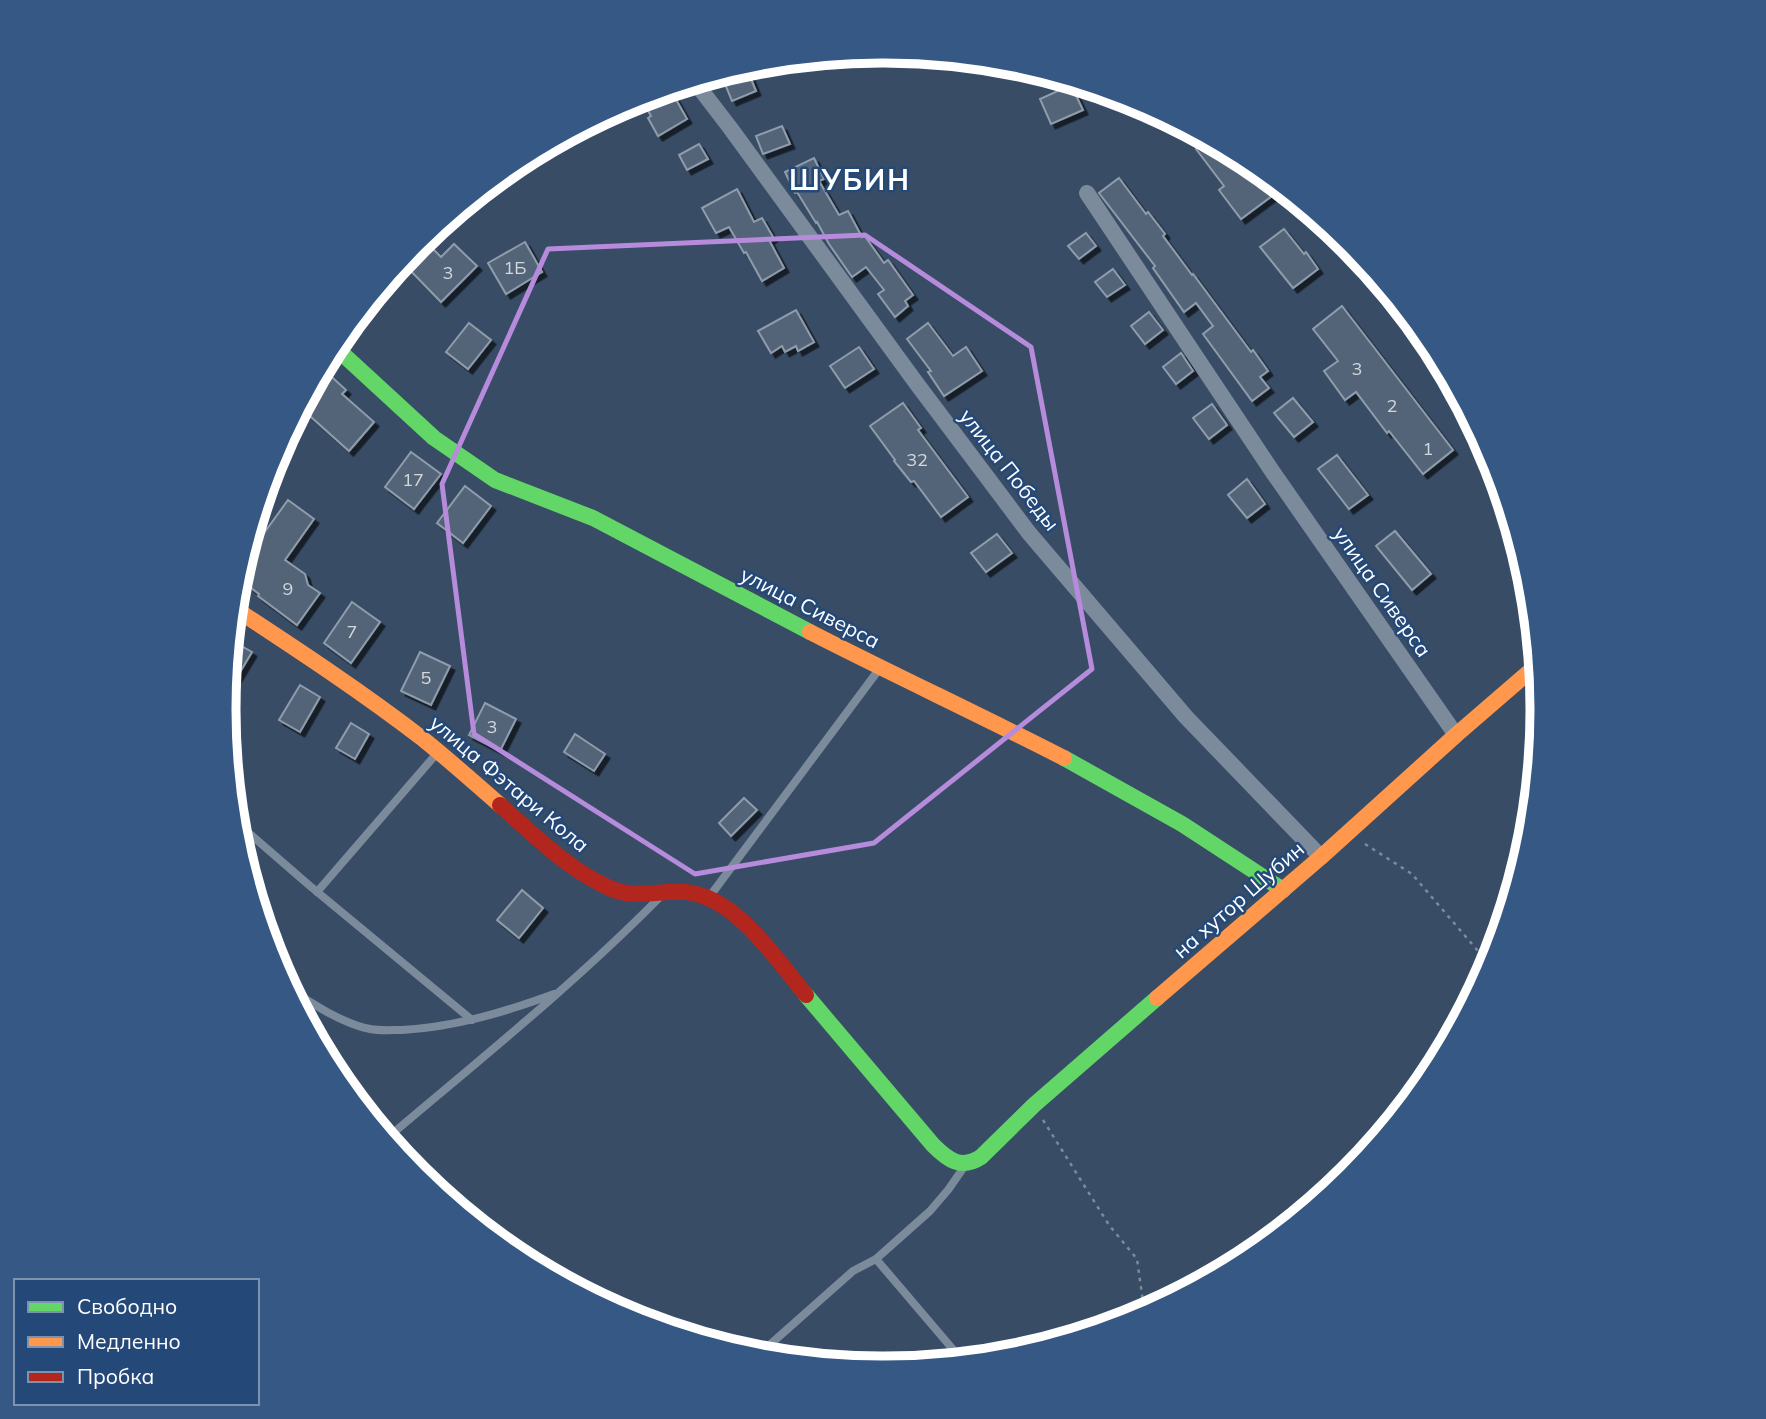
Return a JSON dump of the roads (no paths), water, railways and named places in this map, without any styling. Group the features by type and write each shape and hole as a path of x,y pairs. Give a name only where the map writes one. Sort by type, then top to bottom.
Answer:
{"street":[{"name":"улица Победы","path":"701,89 1030,533 1186,717 1321,857"},
{"name":"улица Сиверса","path":"1087,192 1265,459 1456,735"},
{"name":"улица Сиверса","path":"342,354 434,438 495,480 593,518 880,668 972,711 1141,800 1283,890"},
{"name":"улица Фэтари Кола","path":"244,614 399,720 586,875 613,889 641,894 684,892 708,898 735,913 933,1145 944,1156 966,1164"},
{"name":"на хутор Шубин","path":"966,1164 981,1157 1034,1105 1528,673"}],"lane":[{"path":"708,898 880,668"},
{"path":"317,892 438,752"},
{"path":"248,833 472,1020"},
{"path":"394,1132 560,992 663,893"},
{"path":"305,999 369,1029 428,1029 515,1008 560,992"},
{"path":"769,1346 852,1271 876,1259 930,1211 966,1164"},
{"path":"876,1259 955,1351"}],"district":[{"name":"ШУБИН","path":"850,180"}]}
